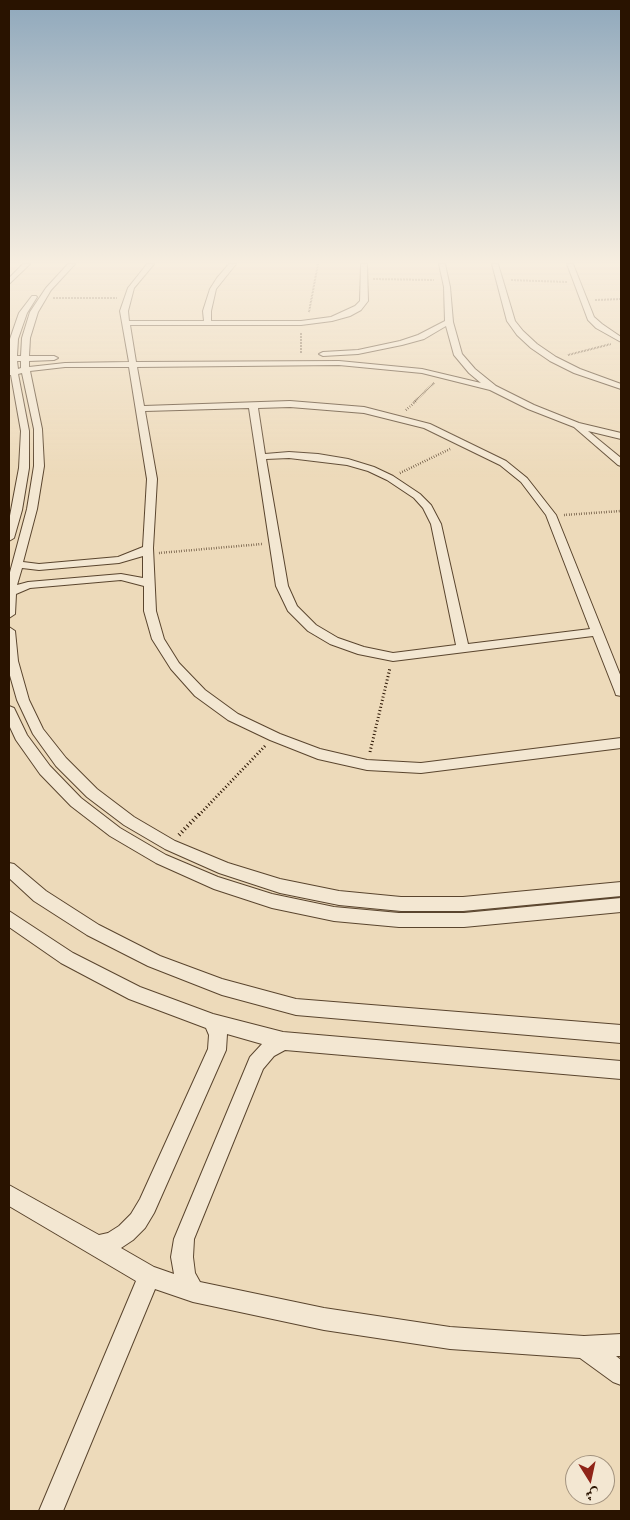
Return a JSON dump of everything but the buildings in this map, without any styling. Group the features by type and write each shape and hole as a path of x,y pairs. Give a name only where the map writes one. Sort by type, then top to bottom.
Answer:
{"street":[{"path":"9,538 17,510 24,468 25,431 11,373 11,359 15,335"},
{"path":"9,614 10,592 32,509 39,466 38,429 26,370 27,335"},
{"path":"128,335 152,479 148,551 150,611 158,639 175,666 200,693 233,717 275,737 318,754 367,765 421,768 621,743"},
{"path":"11,373 55,366 131,361 341,353 381,348 425,335"},
{"path":"453,335 458,355 472,371 493,388"},
{"path":"521,335 553,359 577,371 621,387"},
{"path":"381,348 396,353"},
{"path":"11,359 403,364 493,388 531,407 576,425 621,436"},
{"path":"253,406 282,586 292,608 312,628 344,645 362,651 393,657 598,632"},
{"path":"141,409 327,406 364,410 399,417 428,426 464,442 503,464 524,480 551,516 621,692"},
{"path":"576,425 621,463"},
{"path":"261,457 289,455 348,462 371,468 417,496 427,507 436,524 463,648"},
{"path":"16,564 39,567 119,560 148,551"},
{"path":"10,592 28,585 121,577 149,584"},
{"path":"9,631 12,661 23,700 38,731 61,762 92,792 129,821 170,844 224,868 280,886 339,898 401,904 463,904 621,889"},
{"path":"9,711 21,737 45,770 76,802 115,832 161,859 222,885 272,901 334,914 399,920 464,920 621,905"},
{"path":"9,869 40,896 93,930 154,961 231,989 296,1006 621,1034"},
{"path":"9,918 66,958 135,993 213,1022 283,1041 621,1070"},
{"path":"97,1246 112,1242 126,1233 138,1221 147,1206 217,1050 218,1035 213,1022"},
{"path":"193,1291 185,1274 182,1257 184,1239 256,1063 268,1050 283,1041"},
{"path":"9,1196 149,1276 193,1291 324,1320 450,1338 584,1347 621,1345"},
{"path":"51,1511 149,1276"},
{"path":"584,1347 621,1374"}],"path":[{"path":"301,355 303,335"},
{"path":"553,359 613,344"},
{"path":"399,417 442,375"},
{"path":"390,478 464,442"},
{"path":"551,516 621,511"},
{"path":"148,551 275,542"},
{"path":"367,765 393,657"},
{"path":"170,844 275,737"}]}
